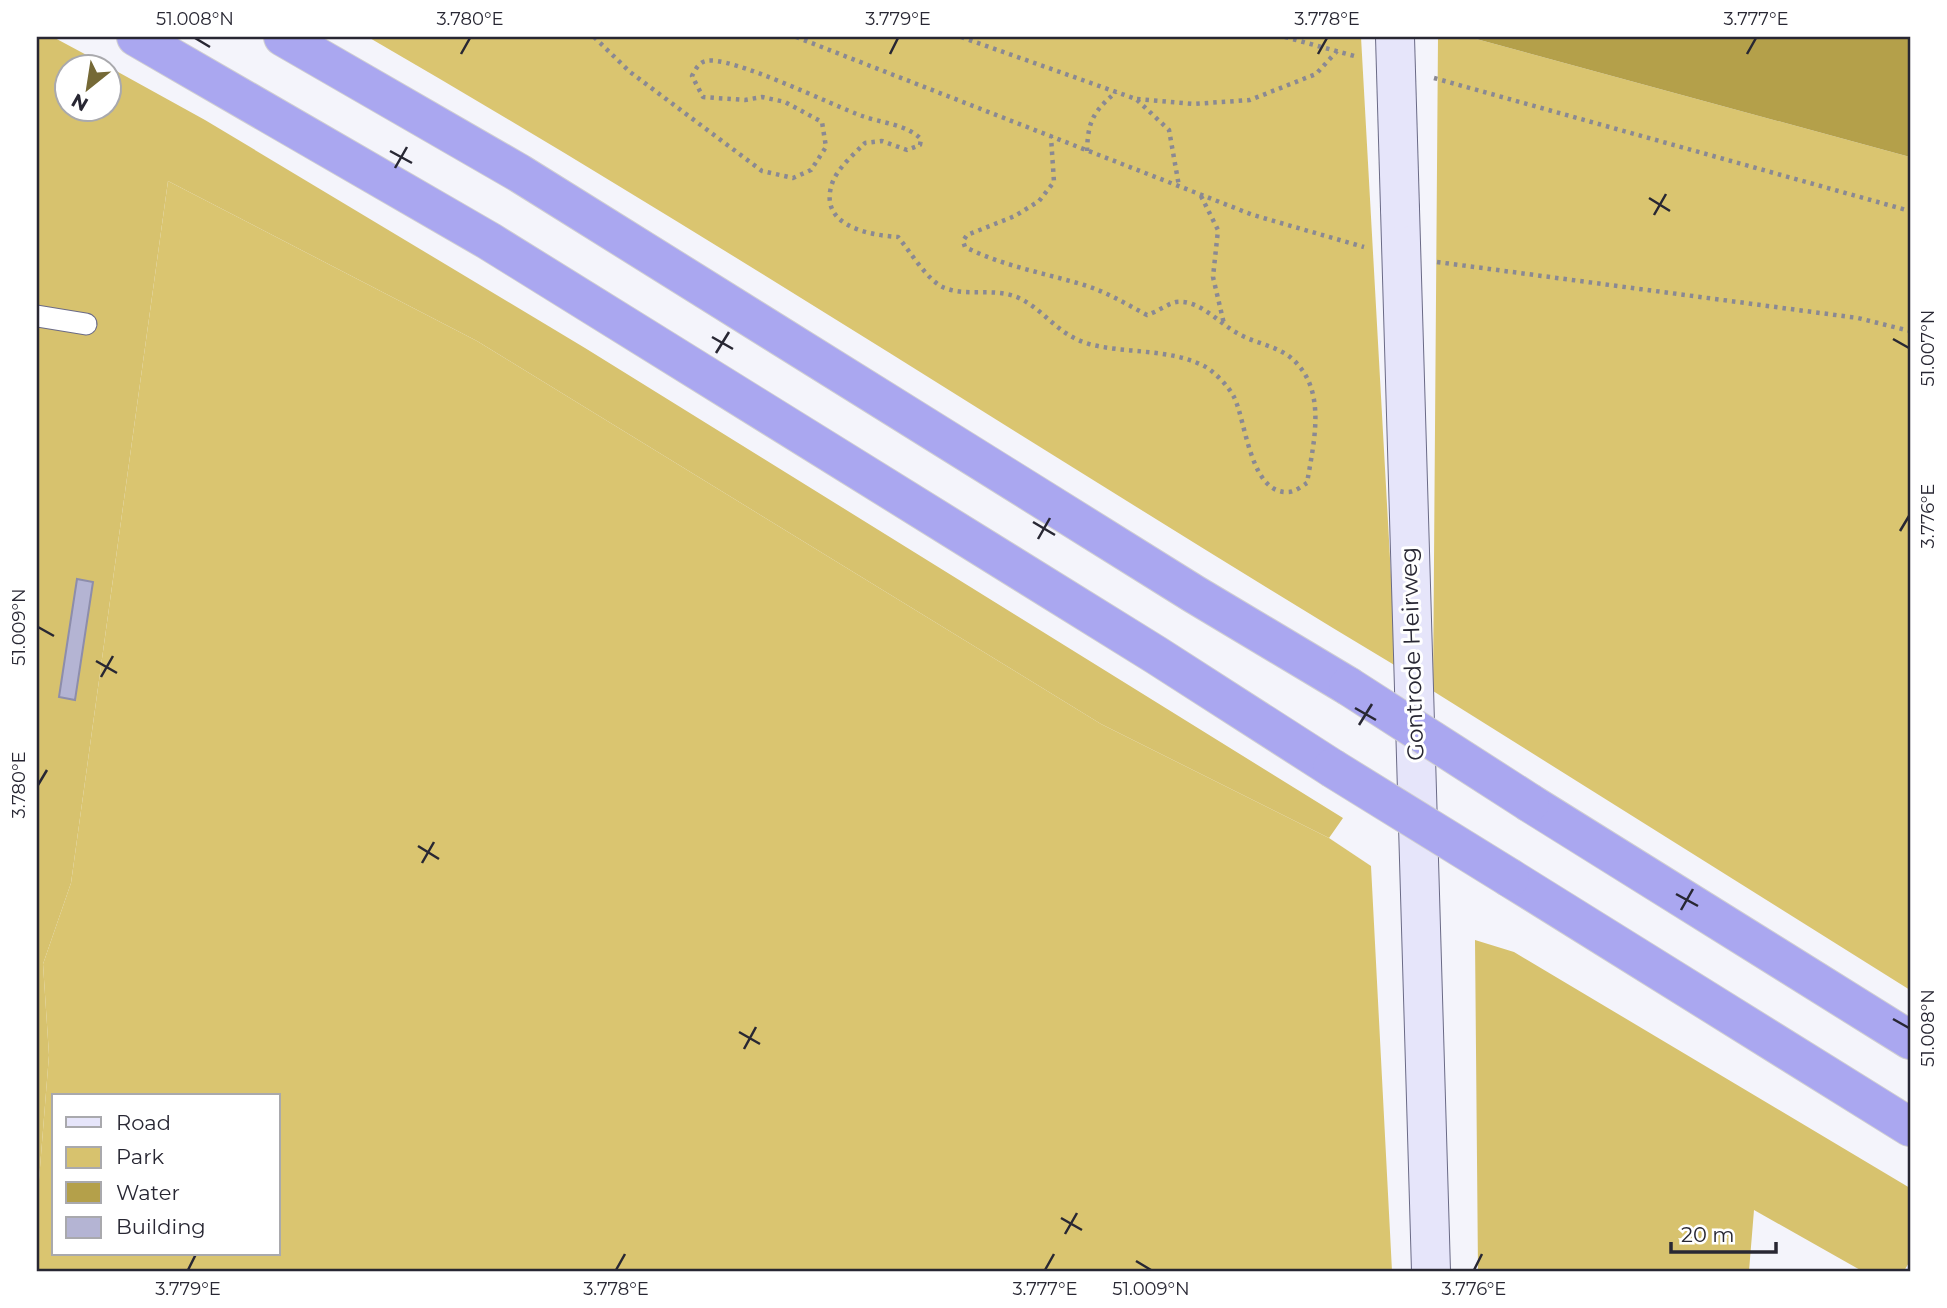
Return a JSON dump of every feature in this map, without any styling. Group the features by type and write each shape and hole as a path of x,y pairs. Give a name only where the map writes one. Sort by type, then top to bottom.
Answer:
{"highway":[{"path":"136,37 511,255 1910,1127"},
{"path":"283,37 519,173 1158,572 1348,686 1910,1040"}],"street":[{"name":"Gontrode Heirweg","path":"1395,37 1431,1271"}],"lane":[{"path":"37,316 86,324"}],"path":[{"path":"594,37 630,72 762,171 793,178 811,170 826,147 822,122 785,102 762,97 745,100 703,97 692,76 706,60 729,64 802,90 862,116 912,130 921,139 920,145 907,150 882,142 865,143 833,179 829,197 832,211 846,225 880,236 898,237 923,270 943,288 996,292 1017,297 1035,307 1069,337 1126,351 1163,353 1186,358 1208,368 1233,396 1251,453 1264,480 1277,491 1291,492 1307,483 1313,451 1315,398 1305,373 1289,357 1268,344 1246,339 1191,303 1175,302 1147,315 1121,300 1086,286 988,258 965,247 963,241 967,235 1015,216 1039,201 1054,182 1051,137"},
{"path":"796,37 1253,215 1402,257 1858,318 1910,331"},
{"path":"961,37 1136,99 1193,104 1250,100 1316,74 1337,51"},
{"path":"1285,37 1362,58"},
{"path":"1424,75 1910,211"},
{"path":"1087,151 1087,130 1096,109 1116,92"},
{"path":"1136,99 1169,130 1179,186"},
{"path":"1200,195 1218,230 1213,278 1224,326"}],"green space":[{"path":"37,37 53,37 81,52 52,52 52,122 122,122 122,74 205,120 585,348 1343,818 1329,838 1101,724 477,341 168,181 71,883 43,964 49,1055 37,1205"},
{"path":"1475,940 1514,952 1910,1188 1910,1261 1904,1271 1862,1271 1754,1210 1749,1271 1478,1271"}],"shaded area":[{"path":"368,37 1361,37 1396,666 627,191"},
{"path":"1438,37 1469,37 1910,157 1910,990 1433,691"},
{"path":"168,181 477,341 1101,724 1329,838 1371,866 1392,1271 37,1271 37,1205 49,1055 43,964 71,883"}],"water":[{"path":"1469,37 1910,37 1910,157"}],"building":[{"path":"77,579 93,582 75,700 59,697"}]}
